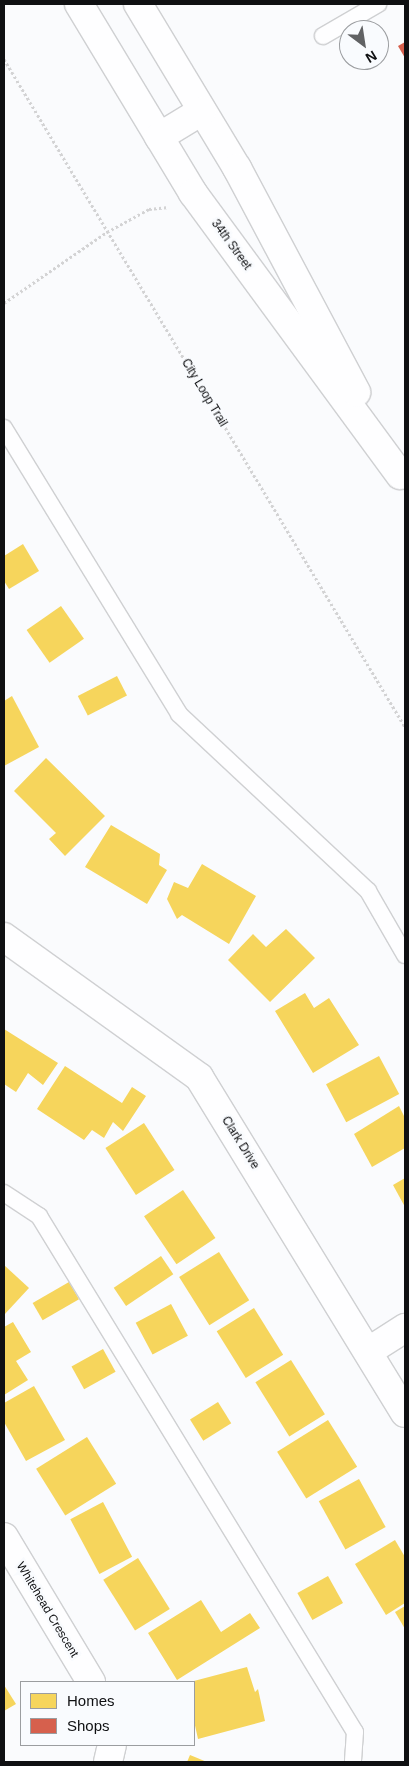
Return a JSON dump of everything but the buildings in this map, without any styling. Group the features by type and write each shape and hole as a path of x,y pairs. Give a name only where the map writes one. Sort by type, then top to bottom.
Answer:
{"street":[{"name":"34th Street","path":"80,4 193,193 403,479"},
{"name":"34th Street","path":"138,4 236,168 403,479"},
{"path":"159,137 202,111"},
{"name":"Clark Drive","path":"4,937 199,1077 405,1413"},
{"path":"368,1351 405,1328"},
{"name":"Whitehead Crescent","path":"4,1538 90,1681"},
{"path":"108,1762 112,1746"}],"lane":[{"path":"323,36 378,4"},
{"path":"4,428 179,714 368,891 405,954"},
{"path":"4,1193 39,1216 355,1732 353,1762"}],"path":[{"name":"City Loop Trail","path":"4,59 405,727"},
{"path":"4,303 107,232 149,209 171,207 193,193"}]}
